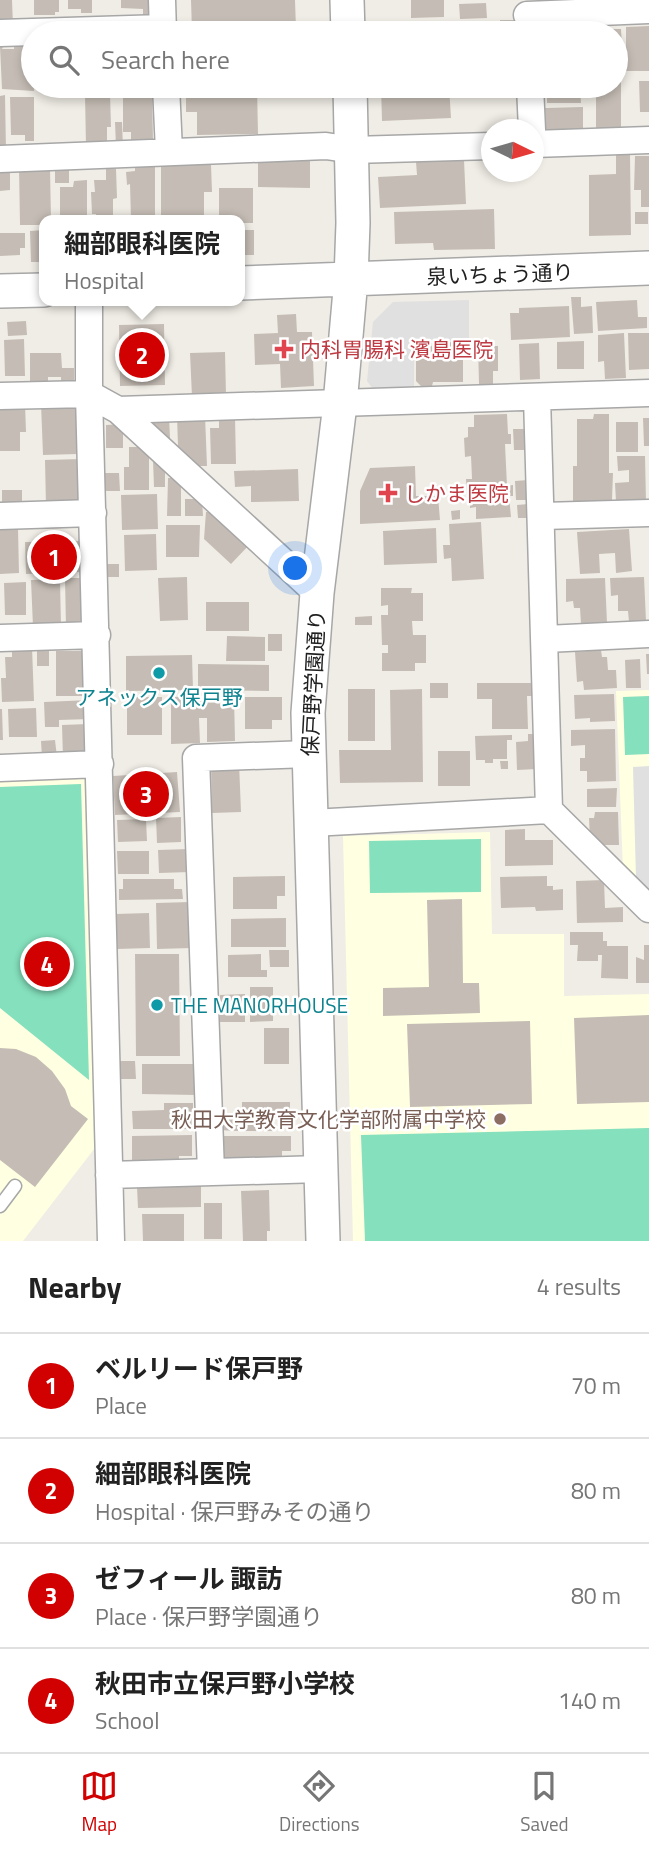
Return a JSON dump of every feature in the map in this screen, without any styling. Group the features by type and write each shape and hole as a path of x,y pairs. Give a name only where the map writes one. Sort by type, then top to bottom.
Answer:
{"street":[{"path":"162,0 163,21"},
{"path":"347,0 348,21"},
{"path":"527,16 649,10"},
{"path":"0,33 21,33"},
{"path":"167,98 169,151"},
{"name":"保戸野学園通り","path":"323,1241 308,713 317,593 340,404 351,279 353,150 351,98"},
{"path":"531,98 532,119"},
{"path":"544,144 649,140"},
{"path":"0,159 326,146 353,150 481,146"},
{"name":"泉いちょう通り","path":"245,283 649,268"},
{"path":"0,291 39,290"},
{"path":"89,306 111,1241"},
{"path":"118,410 649,393"},
{"path":"0,397 89,394 118,410 317,593"},
{"path":"537,397 550,810 649,909"},
{"path":"0,516 93,513"},
{"path":"542,516 649,513"},
{"path":"545,639 649,634"},
{"path":"0,638 97,635"},
{"path":"211,1172 196,758 308,754"},
{"path":"0,768 100,764"},
{"path":"312,823 550,810"},
{"path":"109,1175 321,1169"}],"lane":[{"path":"0,1206 15,1186"}],"shaded area":[{"path":"469,300 469,340 414,341 414,392 376,393 367,381 373,322 393,302"},
{"path":"649,690 649,895 623,870 616,691"},
{"path":"649,766 649,890 636,878 633,767"},
{"path":"82,777 89,784 98,1144 23,1241 0,1241 0,780"},
{"name":"秋田大学教育文化学部附属中学校","path":"490,832 492,934 564,934 564,996 649,994 649,1241 353,1241 343,836"}],"green space":[{"path":"649,696 649,754 625,755 623,697"},
{"path":"81,784 89,1080 0,1008 0,787"},
{"path":"481,839 481,892 370,893 369,841"},
{"path":"649,1128 649,1241 365,1241 361,1135"}],"building":[{"path":"0,0 12,0 13,25 0,25"},
{"path":"34,0 59,0 59,12 55,12 55,15 34,15"},
{"path":"68,0 92,0 92,13 81,13 81,9 68,9"},
{"path":"121,0 149,0 148,9 152,9 152,14 143,21 143,9 121,8"},
{"path":"191,0 295,0 296,21 192,21"},
{"path":"411,0 444,0 444,17 411,18"},
{"path":"486,3 487,18 460,19 459,4"},
{"path":"649,26 649,71 628,71 628,27"},
{"path":"14,41 21,41 21,90 2,89 0,47 14,49"},
{"path":"639,81 649,81 649,112 640,112"},
{"path":"5,95 6,151 0,151 0,96"},
{"path":"10,97 34,98 34,141 25,141 25,135 11,135"},
{"path":"85,98 110,98 111,127 107,127 107,146 86,147"},
{"path":"123,98 152,98 153,142 131,142 131,132 123,132"},
{"path":"186,98 257,98 258,134 197,135 197,112 186,112"},
{"path":"381,98 450,98 451,118 382,121"},
{"path":"547,98 581,98 581,103 547,103"},
{"path":"596,98 621,98 621,132 596,132"},
{"path":"583,107 583,133 546,134 545,108"},
{"path":"115,122 122,122 123,148 116,148"},
{"path":"616,154 630,154 631,235 589,236 589,175 616,174"},
{"path":"635,156 649,156 649,207 641,207 641,190 634,190"},
{"path":"258,160 310,160 310,188 258,187"},
{"path":"464,160 466,204 380,208 378,177 417,175 416,162"},
{"path":"211,164 212,192 204,192 204,215 161,215 161,165"},
{"path":"155,165 155,215 131,215 130,184 127,185 126,172 135,171 135,166"},
{"path":"55,166 69,166 69,183 55,183"},
{"path":"19,168 50,168 51,215 39,215 39,225 20,225"},
{"path":"106,169 116,169 117,198 113,199 113,215 92,214 91,192 95,192 94,180 106,180"},
{"path":"0,171 10,171 10,190 0,191"},
{"path":"87,180 87,215 60,215 60,187 73,187 74,181"},
{"path":"219,188 253,188 253,223 245,223 245,215 219,215"},
{"path":"494,209 495,249 434,250 433,243 395,244 394,212"},
{"path":"635,212 648,212 648,224 635,224"},
{"path":"39,230 39,262 31,262 30,231"},
{"path":"245,230 254,230 254,255 245,255"},
{"path":"0,233 25,233 25,248 20,248 20,255 0,256"},
{"path":"571,297 581,297 581,307 592,306 593,333 574,334"},
{"path":"637,300 638,317 647,317 647,328 598,331 596,302"},
{"path":"569,306 570,337 511,340 510,313 519,313 519,308"},
{"name":"内科胃腸科 濱島医院","path":"296,314 297,332 312,332 314,386 281,388 280,364 255,365 254,334 278,333 277,315"},
{"path":"26,321 27,335 8,336 7,322"},
{"path":"164,324 165,385 120,386 119,325"},
{"path":"624,333 626,378 605,379 604,361 598,362 598,335"},
{"path":"628,333 649,333 649,369 629,370"},
{"path":"24,339 25,376 5,376 4,340"},
{"path":"584,341 584,369 557,369 557,342"},
{"path":"463,342 463,382 433,382 432,386 421,386 416,381 416,343"},
{"path":"539,343 540,379 520,380 519,344"},
{"path":"478,346 498,346 498,371 493,371 493,384 479,384"},
{"path":"225,352 226,395 192,397 190,353"},
{"path":"30,353 61,353 62,368 74,368 74,384 61,384 61,377 48,377 48,387 30,388"},
{"path":"76,402 78,454 43,455 41,404"},
{"path":"0,403 25,403 26,432 20,432 20,451 0,451"},
{"path":"507,414 511,444 505,444 507,486 513,485 513,496 509,496 511,517 476,519 476,507 470,508 470,496 467,496 466,479 472,479 471,456 465,457 464,438 468,437 468,427 474,427 474,415"},
{"path":"594,414 609,414 612,500 594,500 594,505 573,504 573,466 577,466 577,419 593,419"},
{"path":"205,415 207,466 199,466 178,446 177,416"},
{"path":"169,416 170,438 164,439 151,427 150,417"},
{"path":"219,416 235,416 236,464 211,464 210,428 219,428"},
{"path":"643,418 649,418 649,446 644,446"},
{"path":"616,422 638,422 638,452 616,452"},
{"path":"123,424 123,448 106,448 106,425"},
{"path":"513,429 525,429 526,450 514,450"},
{"path":"129,447 149,447 149,490 124,490 124,467 129,467"},
{"path":"617,456 645,456 646,502 616,502 615,483 629,482 629,470 618,471"},
{"path":"81,459 82,506 46,507 45,460"},
{"path":"153,460 165,460 165,487 154,487"},
{"name":"しかま医院","path":"415,466 416,496 438,496 440,520 360,524 360,491 370,468"},
{"path":"298,469 299,501 251,502 251,486 235,487 234,471"},
{"path":"103,473 119,473 120,491 103,491"},
{"path":"168,478 181,478 181,516 167,516"},
{"path":"528,480 529,500 516,500 515,481"},
{"path":"2,490 22,490 22,508 2,509"},
{"path":"157,494 158,529 122,530 121,495"},
{"path":"185,499 202,499 203,516 185,516"},
{"path":"528,504 529,518 518,518 517,505"},
{"path":"460,510 460,519 452,520 451,511"},
{"path":"206,512 219,512 251,543 231,564 204,539"},
{"path":"481,522 484,579 452,581 451,558 444,559 443,545 450,545 449,524"},
{"path":"166,525 200,525 199,557 166,557"},
{"path":"0,528 18,528 19,573 0,574"},
{"path":"436,528 437,563 384,565 383,531"},
{"path":"629,529 632,571 616,573 615,553 599,554 600,573 580,574 577,532"},
{"path":"156,534 157,570 125,571 124,535"},
{"path":"82,541 83,572 26,574 25,542"},
{"path":"105,564 119,564 119,577 104,577"},
{"path":"187,577 188,620 160,621 158,578"},
{"path":"644,577 646,621 629,622 628,611 618,611 618,595 611,596 610,578"},
{"path":"65,578 88,578 89,627 66,628"},
{"path":"605,578 607,623 581,624 580,608 574,608 573,601 566,602 566,579"},
{"path":"60,579 61,626 33,627 31,580"},
{"path":"26,582 26,615 5,615 4,583"},
{"path":"381,588 412,588 411,593 423,593 423,621 412,621 413,635 426,635 426,663 415,663 415,671 382,671 382,653 388,653 388,645 382,645 381,615 388,615 388,605 381,606"},
{"path":"206,602 249,602 249,631 206,631"},
{"path":"372,616 372,625 355,625 355,617"},
{"path":"268,634 282,634 282,651 268,651"},
{"path":"227,636 265,637 265,661 226,661"},
{"path":"32,647 34,701 2,702 1,678 6,678 5,657 12,657 12,648"},
{"path":"37,650 49,650 49,666 37,666"},
{"path":"601,650 602,657 607,657 608,670 616,670 617,688 584,690 583,681 577,682 575,652"},
{"path":"56,651 88,651 88,696 56,696"},
{"path":"646,654 649,654 649,674 647,674"},
{"name":"アネックス保戸野","path":"192,655 193,690 126,691 126,656"},
{"path":"640,659 641,688 626,688 625,660"},
{"path":"198,664 269,665 269,691 198,690"},
{"path":"430,683 448,683 448,698 430,698"},
{"path":"477,683 534,683 534,696 527,696 528,729 492,729 492,699 477,699"},
{"path":"348,689 375,689 375,741 348,741"},
{"path":"422,689 423,782 340,783 339,750 391,750 390,690"},
{"path":"614,694 615,721 590,722 590,718 575,719 574,695"},
{"path":"234,696 235,741 207,742 207,718 199,718 200,743 171,744 171,697"},
{"path":"127,697 162,697 162,735 127,735"},
{"path":"245,697 282,697 282,720 272,720 272,729 245,729"},
{"path":"90,700 91,719 59,720 59,727 45,727 44,702"},
{"path":"36,708 37,737 9,737 8,709"},
{"path":"2,709 3,740 0,740"},
{"path":"88,724 89,758 63,759 62,725"},
{"path":"615,729 616,781 587,782 587,771 580,771 580,758 585,758 585,745 571,746 571,730"},
{"path":"528,734 537,734 537,769 517,770 516,742 528,741"},
{"path":"512,735 512,740 507,740 507,759 493,759 493,763 476,760 475,736"},
{"path":"55,740 57,757 42,758 41,741"},
{"path":"438,751 470,751 470,786 438,786"},
{"path":"500,761 508,761 508,769 501,769"},
{"path":"239,762 241,812 212,813 211,763"},
{"path":"177,772 180,812 115,815 113,776"},
{"path":"617,788 616,807 587,807 587,789"},
{"path":"595,812 618,812 619,845 594,845 590,840 589,818 594,818"},
{"path":"181,817 181,842 157,843 156,818"},
{"path":"146,819 147,841 118,842 117,820"},
{"path":"525,829 525,840 553,840 553,865 505,866 505,830"},
{"path":"189,849 190,872 159,873 158,850"},
{"path":"117,851 149,851 149,874 118,874"},
{"path":"285,876 285,896 277,896 277,909 233,909 233,877"},
{"path":"547,876 547,886 553,886 553,890 563,889 563,910 501,908 500,877"},
{"path":"123,879 174,879 174,889 182,889 183,899 119,900"},
{"path":"604,880 605,908 623,907 623,922 577,923 576,881"},
{"path":"462,899 463,983 479,983 480,1013 383,1016 383,988 429,987 427,900"},
{"path":"190,902 191,948 157,949 156,903"},
{"path":"149,913 150,948 117,949 115,914"},
{"path":"286,918 286,947 231,947 231,919"},
{"path":"570,932 603,932 603,941 607,941 607,946 628,946 628,979 601,978 602,955 598,955 598,961 577,961 578,945 570,945"},
{"path":"644,945 649,945 649,983 636,983 636,957 644,960"},
{"path":"269,950 289,950 289,967 270,967"},
{"name":"THE MANORHOUSE","path":"135,954 179,954 180,1056 136,1056"},
{"path":"261,954 261,970 267,970 267,977 228,977 228,955"},
{"path":"250,987 273,987 273,1021 250,1022"},
{"path":"245,994 245,1022 220,1022 220,995"},
{"path":"649,1015 649,1102 577,1104 574,1018"},
{"path":"530,1021 532,1104 410,1107 407,1024"},
{"path":"264,1028 289,1028 289,1064 264,1064"},
{"path":"0,1048 16,1049 36,1057 52,1071 65,1089 71,1106 88,1119 35,1187 0,1160"},
{"path":"117,1061 135,1061 136,1079 118,1079"},
{"path":"142,1064 196,1064 195,1095 142,1094"},
{"path":"242,1102 290,1102 290,1116 273,1116 273,1131 242,1131"},
{"path":"164,1103 193,1103 193,1129 133,1129 132,1111 164,1110"},
{"path":"218,1117 238,1117 238,1131 218,1130"},
{"path":"192,1135 192,1156 179,1156 179,1161 132,1162 132,1136"},
{"path":"221,1136 291,1136 291,1151 282,1151 282,1158 220,1158"},
{"path":"201,1186 201,1207 138,1208 137,1187"},
{"path":"269,1190 270,1231 267,1231 267,1241 243,1241 241,1191"},
{"path":"204,1203 222,1203 222,1239 204,1239"},
{"path":"142,1214 184,1214 184,1241 143,1241"}],"place":[{"name":"内科胃腸科 濱島医院","path":"284,349"},
{"name":"細部眼科医院","path":"142,355"},
{"name":"しかま医院","path":"388,493"},
{"name":"ベルリード保戸野","path":"54,557"},
{"name":"アネックス保戸野","path":"159,673"},
{"name":"ゼフィール 諏訪","path":"146,794"},
{"name":"秋田市立保戸野小学校","path":"47,964"},
{"name":"THE MANORHOUSE","path":"157,1005"},
{"name":"秋田大学教育文化学部附属中学校","path":"500,1119"}]}
